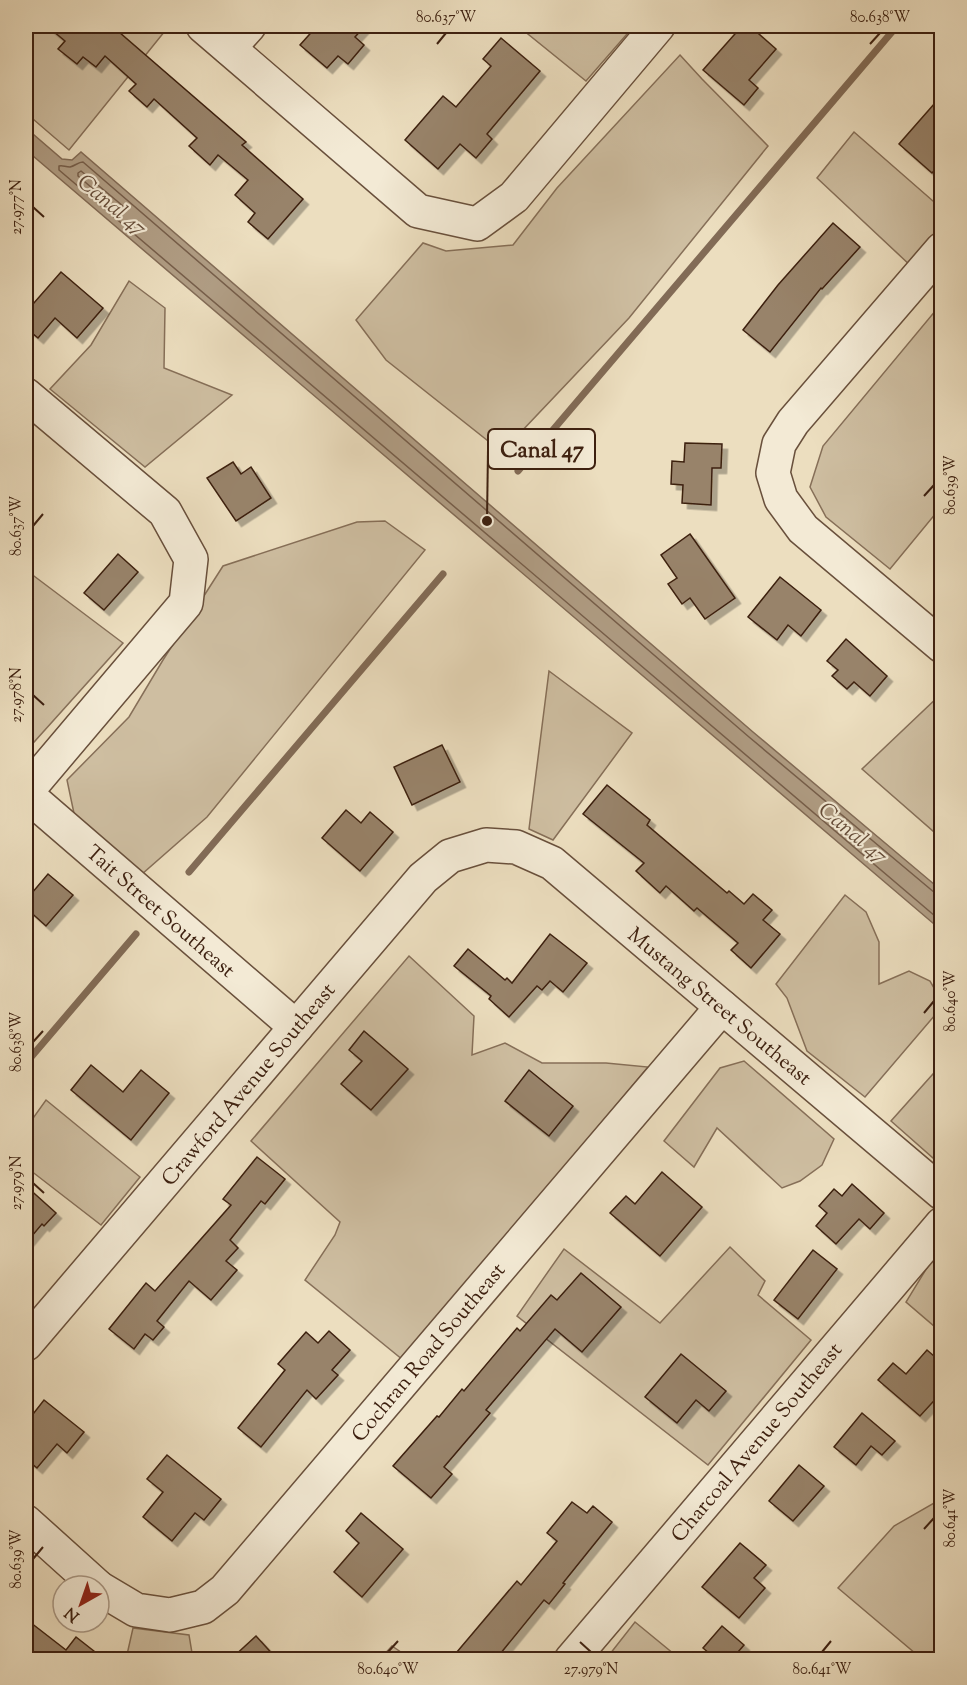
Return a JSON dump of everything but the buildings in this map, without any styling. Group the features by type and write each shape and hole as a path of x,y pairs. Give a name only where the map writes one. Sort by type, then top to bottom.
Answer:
{"street":[{"path":"203,26 239,37 418,211 477,224 514,197 658,26"},
{"path":"942,249 793,423 779,444 773,473 781,499 803,529 942,646"},
{"path":"26,395 165,512 191,559 186,603 26,793"},
{"name":"Tait Street Southeast","path":"26,793 296,1027"},
{"name":"Crawford Avenue Southeast","path":"26,1344 423,878 450,856 486,845"},
{"name":"Mustang Street Southeast","path":"486,845 516,847 552,863 942,1193"},
{"name":"Cochran Road Southeast","path":"111,1595 136,1610 170,1615 203,1607 225,1590 722,1007"},
{"name":"Charcoal Avenue Southeast","path":"571,1659 942,1224"},
{"name":"Cochran Road Southeast","path":"26,1522 84,1574"}],"shaded area":[{"path":"26,26 169,26 69,150 26,113"},
{"path":"518,26 634,26 586,81"},
{"path":"680,55 768,146 629,318 502,452 386,360 356,320 423,243 446,251 513,245 557,188"},
{"path":"854,132 941,208 941,234 912,267 817,178"},
{"path":"129,281 165,308 164,368 232,395 145,467 50,389 91,345"},
{"path":"941,304 941,507 890,569 826,517 810,487 823,446"},
{"path":"385,521 425,550 207,817 142,874 76,823 67,780 129,717 223,566 357,522"},
{"path":"26,570 123,643 26,751"},
{"path":"549,671 632,733 553,840 529,829"},
{"path":"941,694 941,838 862,769"},
{"path":"845,895 866,912 879,942 879,984 909,971 930,981 941,1000 941,1008 865,1097 807,1051 787,998 776,984"},
{"path":"409,956 474,1016 472,1055 505,1043 542,1063 606,1063 648,1067 403,1360 305,1280 335,1235 340,1222 251,1141"},
{"path":"744,1061 834,1139 822,1165 800,1181 782,1188 717,1128 694,1167 664,1141 720,1068"},
{"path":"941,1065 941,1165 891,1121"},
{"path":"46,1100 140,1177 101,1225 26,1167 26,1128"},
{"path":"730,1247 765,1281 758,1295 811,1340 708,1465 517,1316 564,1249 660,1323"},
{"path":"941,1252 941,1332 906,1302 936,1253"},
{"path":"941,1499 941,1659 922,1659 838,1588 894,1526"},
{"path":"635,1622 680,1659 606,1659"},
{"path":"133,1628 189,1635 193,1659 126,1659"},
{"path":"392,1646 411,1659 380,1659"}],"water":[{"path":"26,128 62,159 72,160 81,152 753,732 941,890 941,930 26,150"}],"waterway":[{"path":"518,471 897,26"},
{"path":"189,872 443,574"},
{"path":"26,1063 136,934"}],"place":[{"name":"Canal 47","path":"487,521"}]}
